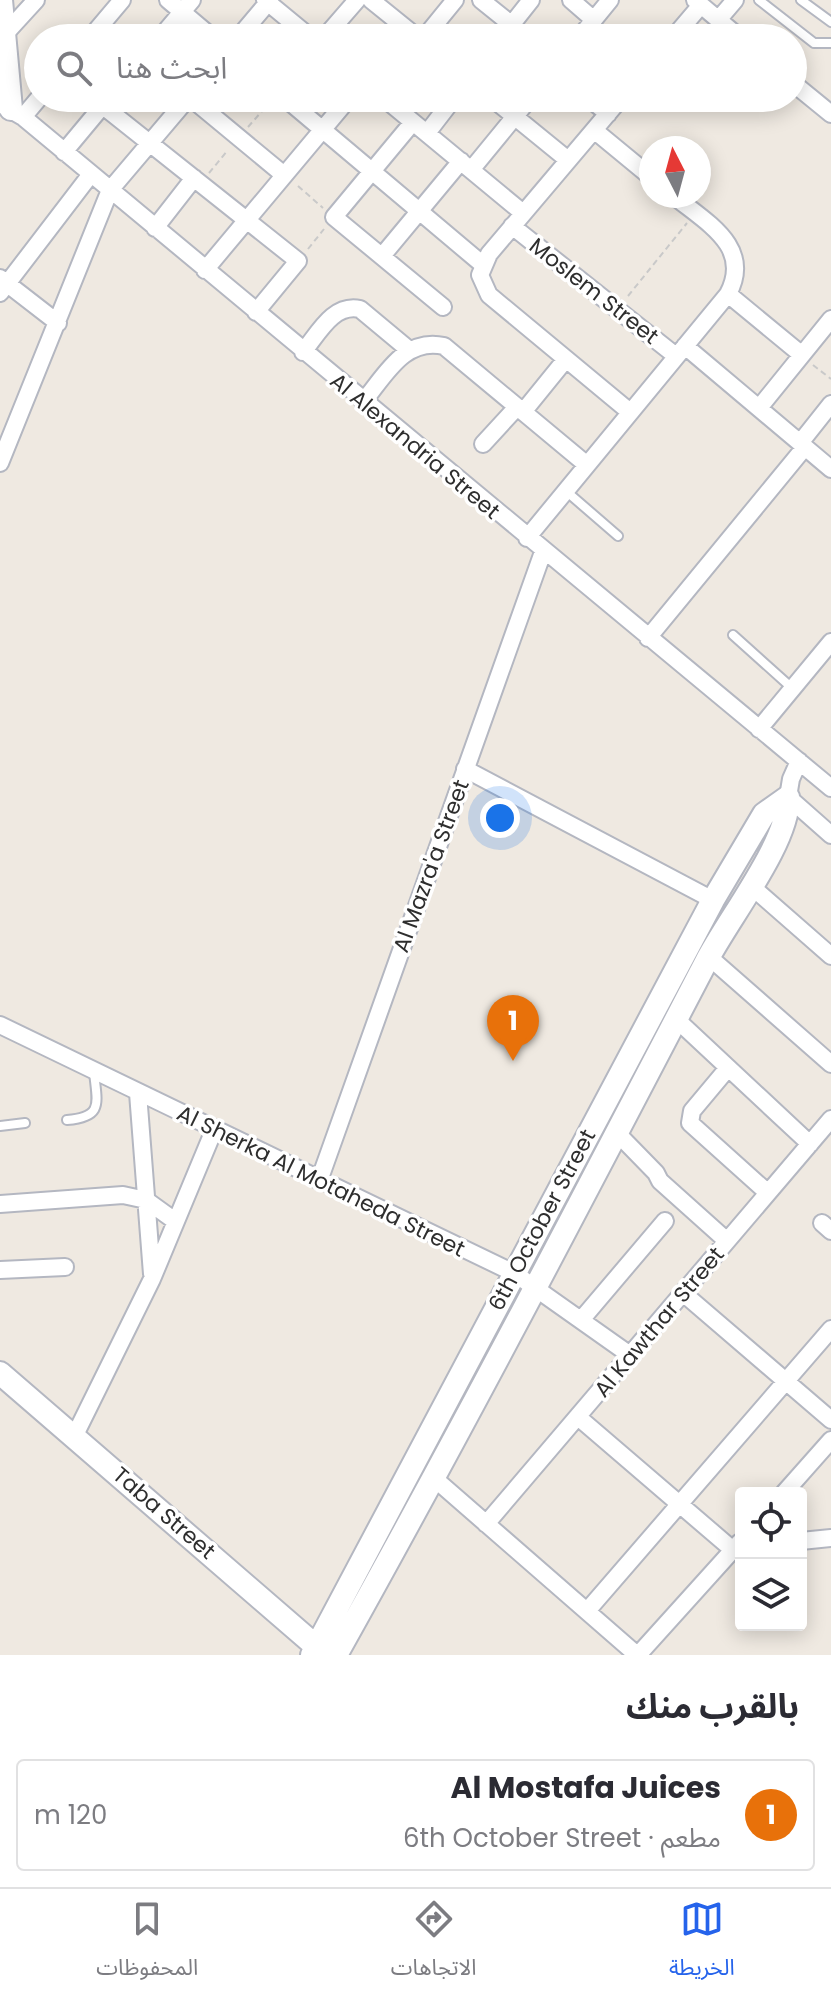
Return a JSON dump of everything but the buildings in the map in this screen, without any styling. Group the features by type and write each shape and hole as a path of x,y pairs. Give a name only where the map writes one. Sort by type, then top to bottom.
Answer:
{"street":[{"path":"1,0 12,110"},
{"path":"4,35 36,0"},
{"path":"102,24 122,0"},
{"path":"168,0 187,6 202,24"},
{"path":"336,24 357,0"},
{"path":"372,0 403,24"},
{"path":"434,24 455,0"},
{"path":"481,0 501,24"},
{"path":"515,24 531,0"},
{"path":"571,0 594,20"},
{"path":"591,24 610,0"},
{"path":"718,20 735,0"},
{"path":"249,24 268,1 295,24"},
{"path":"683,24 698,2 723,24"},
{"path":"172,24 187,6"},
{"path":"807,94 831,114"},
{"name":"Al Alexandria Street","path":"12,110 831,788"},
{"path":"64,152 98,112"},
{"path":"117,112 150,143 298,261 256,312"},
{"path":"0,461 110,190 178,112"},
{"path":"207,112 284,175"},
{"path":"301,112 482,264"},
{"path":"205,270 337,112"},
{"name":"Moslem Street","path":"401,112 466,165 518,220 617,310 759,408 831,469"},
{"path":"427,133 443,112"},
{"path":"509,112 568,160"},
{"path":"514,116 515,112"},
{"path":"382,256 420,211 518,112"},
{"path":"606,112 608,114 482,264 482,285 489,295 630,412"},
{"path":"413,122 334,217 443,307"},
{"path":"594,130 639,167"},
{"path":"58,323 2,285 91,174"},
{"path":"155,228 194,178"},
{"path":"527,538 728,294 735,281 734,252 727,239 689,208"},
{"path":"728,294 802,355"},
{"path":"303,352 335,314 351,307 360,309 408,349"},
{"path":"759,408 831,319"},
{"path":"363,402 408,349 432,343 444,346 587,465"},
{"path":"483,444 566,359"},
{"path":"648,638 802,445 831,404"},
{"name":"Al Mazra'a Street","path":"319,1181 543,552"},
{"path":"759,729 831,642"},
{"name":"6th October Street","path":"319,1653 435,1479 708,956 786,825 791,779 799,761"},
{"path":"465,769 713,900"},
{"path":"788,797 831,835"},
{"name":"6th October Street","path":"319,1653 514,1273 713,900 764,814 788,797"},
{"path":"750,885 831,956"},
{"path":"708,956 831,1064"},
{"path":"676,1019 810,1144"},
{"name":"Al Sherka Al Motaheda Street","path":"0,1025 514,1273 630,1355"},
{"path":"728,1068 692,1111 690,1123 768,1193"},
{"path":"138,1093 152,1279"},
{"name":"Al Kawthar Street","path":"486,1524 831,1119"},
{"path":"75,1435 152,1279 214,1130"},
{"path":"617,1133 660,1181 727,1241"},
{"path":"0,1204 123,1195 146,1200 175,1221"},
{"path":"581,1320 665,1221"},
{"path":"0,1270 65,1267"},
{"path":"683,1293 831,1420"},
{"path":"587,1611 831,1329"},
{"name":"Taba Street","path":"0,1373 75,1435 319,1653"},
{"name":"Taba Street","path":"0,1389 319,1653"},
{"path":"578,1417 679,1504 735,1545"},
{"path":"790,1487 829,1445"},
{"path":"435,1479 637,1655 735,1550"},
{"path":"807,1540 831,1538"}],"lane":[{"path":"759,0 790,24"},
{"path":"801,0 831,22"},
{"path":"807,38 814,43 831,43"},
{"path":"566,491 618,536"},
{"path":"733,635 793,689"},
{"path":"67,1120 87,1118 96,1107 94,1071"},
{"path":"0,1126 25,1123"}],"path":[{"path":"284,175 334,217 298,261"},
{"path":"617,310 695,213"},
{"path":"802,355 831,379"}],"place":[{"name":"Al Mostafa Juices","path":"513,1061"}]}
